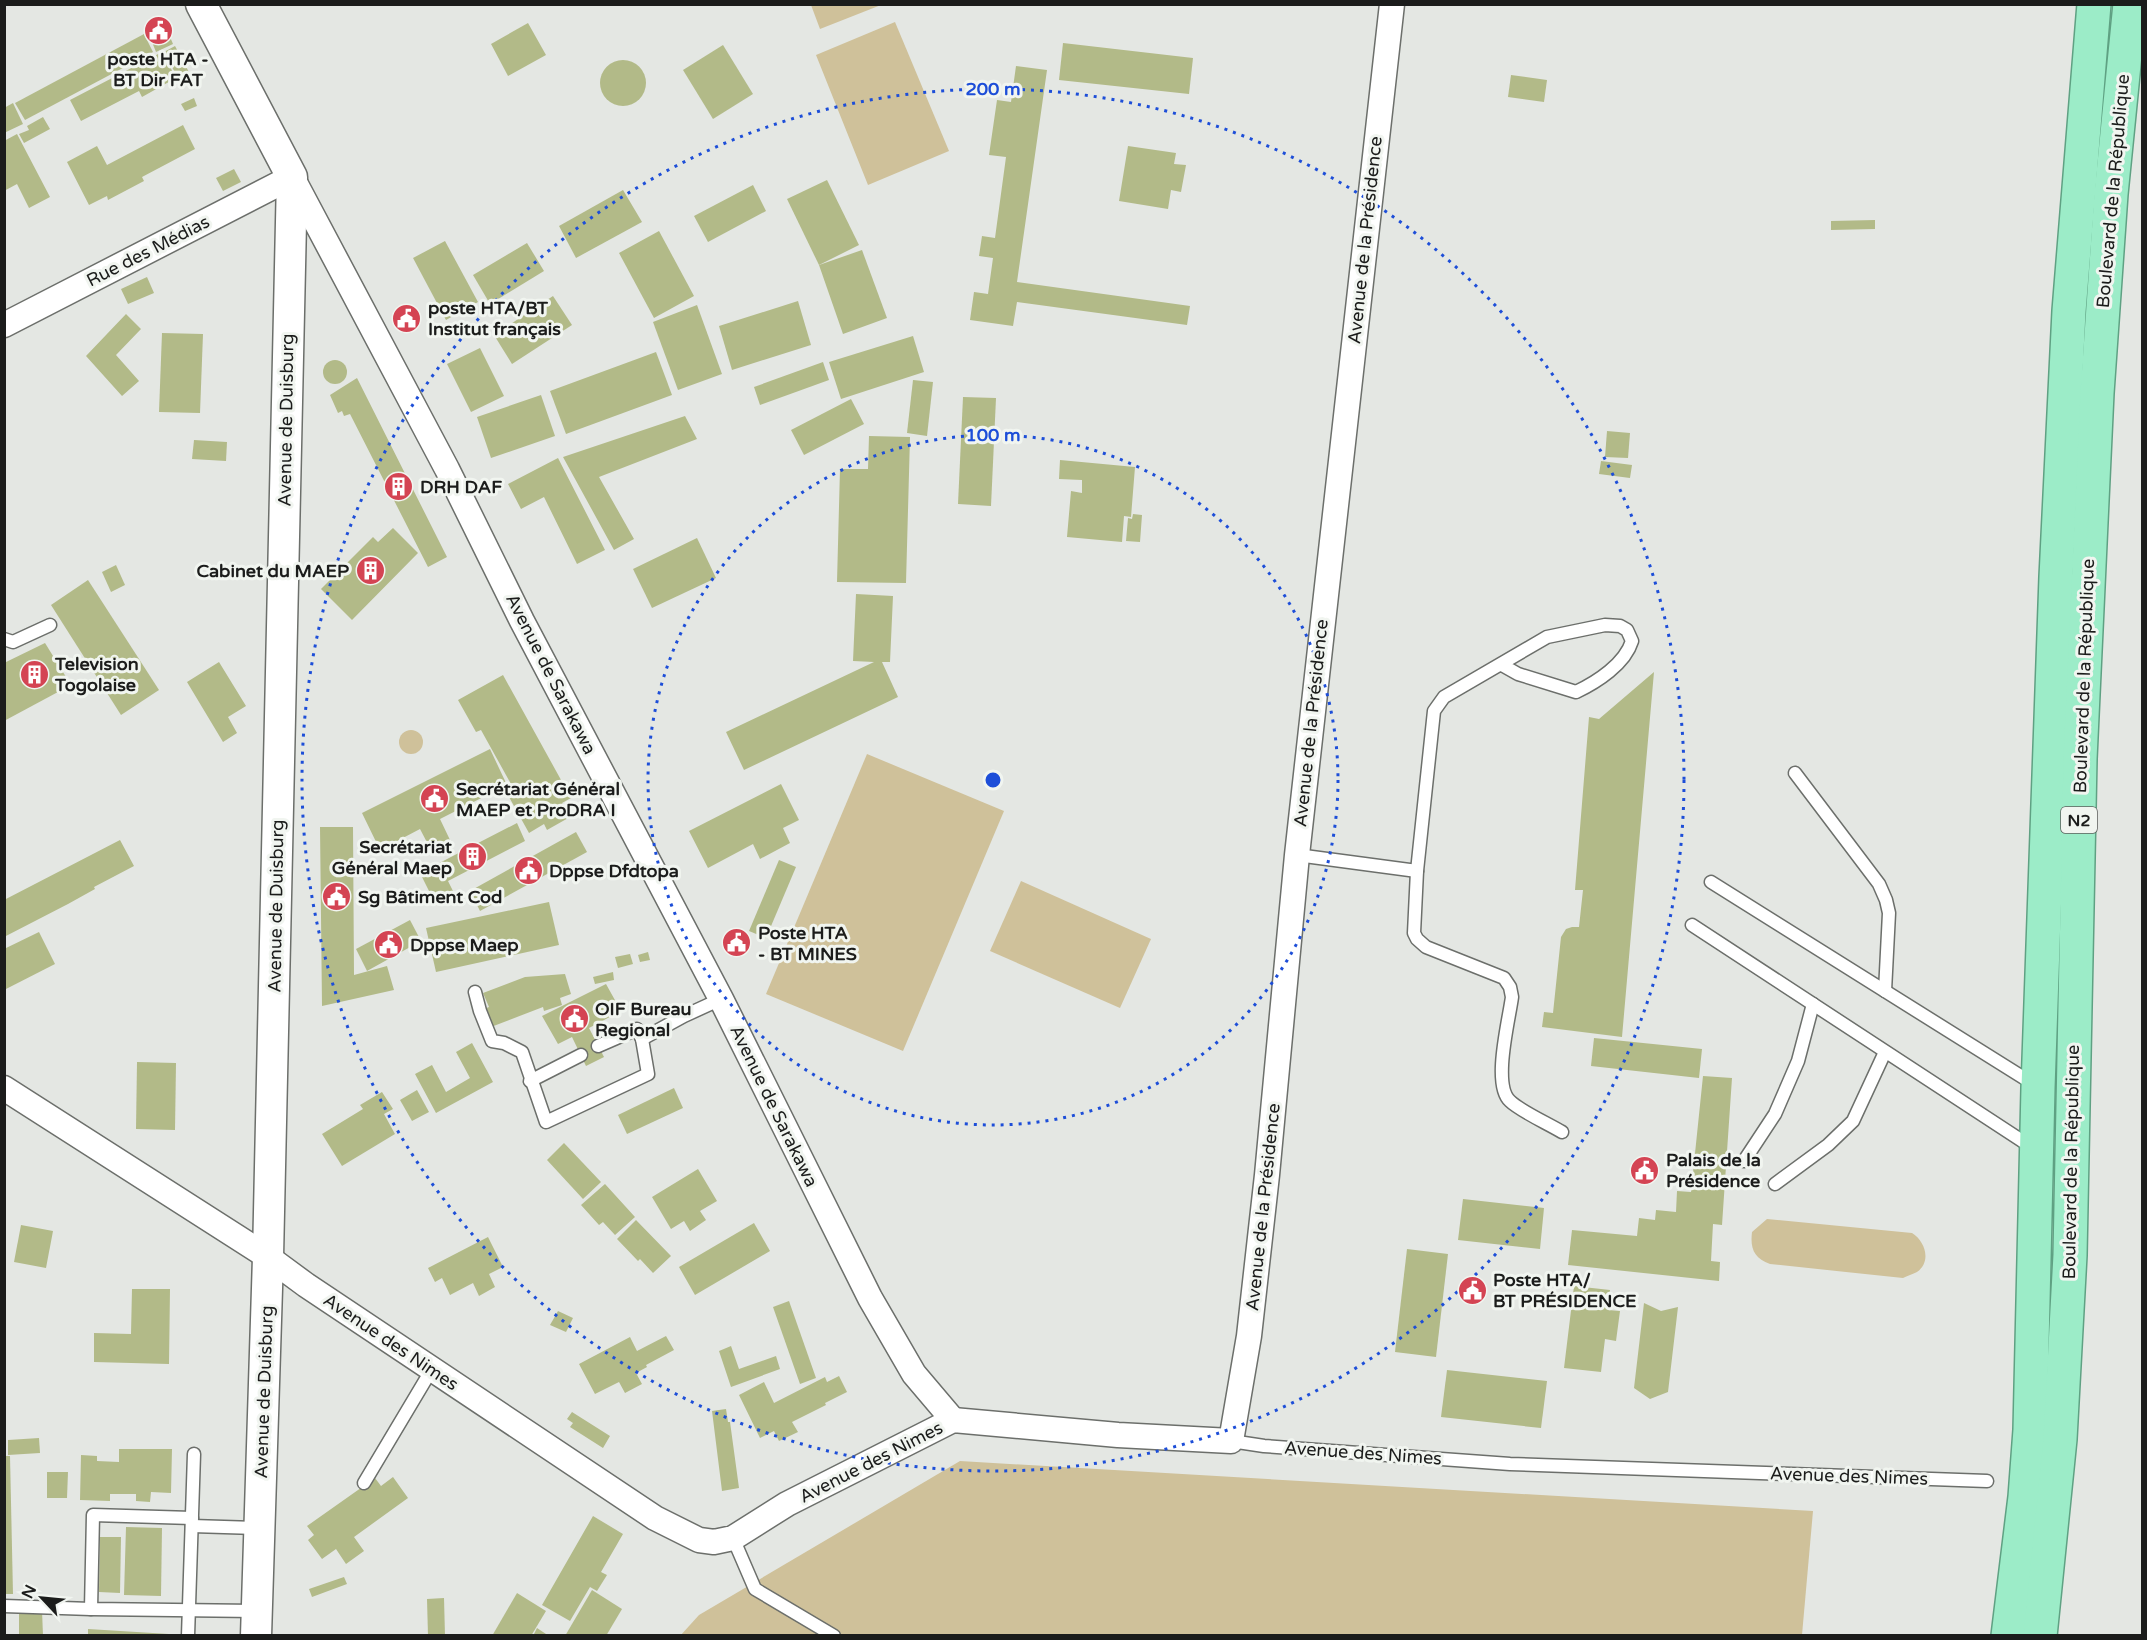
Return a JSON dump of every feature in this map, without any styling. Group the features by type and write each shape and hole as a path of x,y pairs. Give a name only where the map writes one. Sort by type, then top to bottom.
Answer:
{"highway":[{"name":"Boulevard de la République","path":"2008,1635 2025,1497 2030,1430 2049,744 2068,345 2094,4"},
{"name":"Boulevard de la République","path":"2040,1635 2059,1451 2070,1255 2080,759 2097,393 2111,194 2130,4"}],"street":[{"path":"201,4 292,177"},
{"name":"Avenue de la Présidence","path":"1231,1441 1252,1313 1297,855 1392,4"},
{"name":"Rue des Médias","path":"4,325 292,177"},
{"name":"Avenue de Sarakawa","path":"292,177 447,469 522,621 721,999 870,1298 914,1374 953,1420"},
{"name":"Avenue de Duisburg","path":"257,1623 268,1257 292,177"},
{"name":"Avenue des Nimes","path":"4,1088 268,1257 432,1370 655,1518 699,1540 714,1542 733,1538 787,1504 953,1420 1118,1435 1231,1441"}],"lane":[{"path":"4,639 13,642 50,625"},
{"path":"1502,665 1518,674 1576,692 1593,684 1628,653 1632,641 1627,630 1620,626 1605,625 1547,637 1444,697 1434,711 1417,871 1414,933 1426,947 1504,978 1510,987 1512,997 1500,1071 1502,1088 1509,1101 1562,1132"},
{"path":"1795,774 1879,884 1886,900 1889,913 1885,991"},
{"path":"1297,855 1417,871"},
{"path":"1711,882 2038,1088"},
{"path":"1692,925 2037,1151"},
{"path":"475,992 492,1041 504,1043 522,1052 530,1081 546,1122 648,1074 642,1039 637,1029 598,1046"},
{"path":"642,1039 721,999"},
{"path":"1744,1161 1775,1114 1793,1072 1813,1004"},
{"path":"1775,1184 1828,1145 1854,1121 1886,1052"},
{"path":"530,1081 581,1055"},
{"path":"364,1484 432,1370"},
{"name":"Avenue des Nimes","path":"1231,1441 1264,1446 1510,1464 1987,1480"},
{"path":"188,1635 194,1454"},
{"path":"91,1609 93,1515 260,1528"},
{"path":"733,1538 755,1589 834,1635"},
{"path":"4,1606 189,1610 257,1623"}],"shaded area":[{"path":"811,5 881,5 820,29"},
{"path":"895,22 949,151 868,185 816,55"},
{"path":"411,730 420,733 423,742 420,751 411,754 402,751 399,742 402,733"},
{"path":"867,754 1004,811 903,1051 766,994"},
{"path":"1021,881 1151,939 1120,1008 990,951"},
{"path":"1767,1219 1912,1233 1923,1246 1924,1262 1917,1272 1903,1278 1770,1264 1757,1256 1752,1243 1752,1232"},
{"path":"960,1461 1813,1511 1802,1635 680,1636 699,1615"}],"building":[{"path":"528,23 546,55 508,76 491,44"},
{"path":"165,25 173,44 156,52 148,32"},
{"path":"144,34 153,52 25,120 15,103"},
{"path":"1063,43 1193,58 1189,94 1059,80"},
{"path":"723,45 753,94 713,119 683,70"},
{"path":"175,46 191,76 180,82 164,52"},
{"path":"162,52 176,78 142,97 139,91 81,121 70,100"},
{"path":"623,60 639,67 646,83 639,99 623,106 607,99 600,83 607,67"},
{"path":"1016,66 1047,70 1017,282 1190,306 1187,325 1017,302 1013,326 970,320 974,292 988,294 993,258 979,256 982,236 995,238 1006,157 989,155 997,100 1011,102"},
{"path":"1511,75 1547,80 1544,102 1508,97"},
{"path":"194,98 197,106 185,111 181,104"},
{"path":"13,103 23,124 4,133 4,108"},
{"path":"43,117 50,129 24,143 19,134 29,130 27,126"},
{"path":"183,125 195,149 142,177 144,181 108,200 107,196 89,205 67,162 97,146 107,165"},
{"path":"17,134 50,197 29,208 17,184 4,191 4,141"},
{"path":"1128,146 1176,153 1174,164 1186,165 1181,192 1171,190 1168,209 1119,201"},
{"path":"234,169 241,182 223,191 216,178"},
{"path":"827,180 859,245 819,265 787,199"},
{"path":"753,185 766,211 708,242 694,216"},
{"path":"623,190 642,222 576,258 559,226"},
{"path":"1875,220 1875,229 1831,230 1831,221"},
{"path":"659,231 694,296 654,318 619,253"},
{"path":"445,241 478,302 446,320 413,258"},
{"path":"527,243 544,271 490,304 473,275"},
{"path":"862,250 887,318 843,334 819,265"},
{"path":"147,277 154,293 128,304 121,289"},
{"path":"553,296 572,325 512,364 494,335"},
{"path":"798,301 811,345 732,370 719,326"},
{"path":"697,305 722,374 678,390 653,322"},
{"path":"126,314 141,329 116,355 139,381 122,396 86,356"},
{"path":"162,333 203,334 200,413 159,412"},
{"path":"913,336 924,372 841,399 829,362"},
{"path":"480,348 504,396 471,412 447,364"},
{"path":"656,352 672,395 566,434 550,391"},
{"path":"335,360 340,361 346,367 346,377 340,383 335,384 330,383 324,377 323,372 324,367 330,361"},
{"path":"823,362 829,380 760,405 754,387"},
{"name":"DRH DAF","path":"357,378 447,557 428,567 350,414 344,416 342,411 338,413 330,395"},
{"path":"913,380 933,382 927,436 907,433"},
{"path":"541,395 555,436 491,458 477,417"},
{"path":"963,397 996,398 991,506 958,504"},
{"path":"851,399 864,424 804,455 791,430"},
{"path":"685,416 697,439 599,477 634,539 614,550 563,457"},
{"path":"1607,431 1630,433 1628,458 1605,457"},
{"path":"869,436 910,437 906,583 837,582 840,469 868,469"},
{"path":"194,440 227,442 226,461 192,459"},
{"path":"558,458 605,550 577,564 544,497 521,509 508,484"},
{"path":"1060,460 1135,467 1131,517 1124,516 1122,542 1067,537 1071,491 1082,493 1082,480 1059,479"},
{"path":"1601,461 1632,465 1630,478 1599,474"},
{"path":"1133,514 1142,515 1140,542 1126,541 1128,518 1132,519"},
{"name":"Cabinet du MAEP","path":"393,528 418,553 352,620 321,589 373,537 378,542"},
{"path":"697,538 716,578 652,608 633,569"},
{"path":"116,565 125,585 111,592 102,572"},
{"path":"88,580 159,690 121,715 51,605"},
{"path":"856,594 893,596 890,662 882,662 898,697 744,770 726,732 874,662 853,661"},
{"name":"Television Togolaise","path":"45,643 71,685 4,721 4,663"},
{"path":"219,662 246,706 228,717 237,733 223,742 187,682"},
{"path":"1654,672 1622,1037 1542,1027 1544,1012 1553,1013 1561,937 1566,929 1579,927 1583,890 1575,890 1589,717 1599,719"},
{"path":"503,675 571,798 562,803 570,817 547,830 544,824 529,833 509,797 516,793 481,730 476,732 458,700"},
{"name":"Secrétariat Général MAEP et ProDRA I","path":"490,749 507,785 440,819 450,840 431,850 420,829 380,850 362,813"},
{"path":"781,784 799,820 783,828 790,843 760,859 753,844 708,868 689,831"},
{"name":"Secrétariat Général Maep","path":"517,823 525,841 448,881 454,893 435,903 420,873"},
{"name":"Sg Bâtiment Cod","path":"320,827 353,827 354,975 387,966 394,990 322,1006"},
{"name":"Dppse Dfdtopa","path":"576,832 587,852 480,911 470,891"},
{"path":"120,840 134,866 4,937 4,900"},
{"path":"779,860 796,867 766,938 749,931"},
{"path":"549,902 559,945 436,972 426,928"},
{"name":"Dppse Maep","path":"410,920 421,941 367,971 356,949"},
{"path":"39,932 55,964 6,989 4,949"},
{"path":"648,952 650,960 640,962 638,955"},
{"path":"630,954 633,964 618,968 615,957"},
{"path":"613,972 614,980 595,984 593,977"},
{"path":"565,974 571,994 560,998 562,1005 544,1011 543,1007 491,1027 484,1009 489,1007 483,993 525,977"},
{"path":"606,984 621,1011 589,1028 604,1057 586,1066 572,1037 558,1044 542,1016"},
{"path":"1594,1038 1702,1049 1699,1078 1591,1066"},
{"path":"472,1043 493,1082 436,1113 415,1074 432,1065 446,1092 470,1078 456,1052"},
{"path":"137,1062 176,1063 175,1130 136,1129"},
{"path":"1703,1076 1732,1078 1722,1225 1713,1224 1711,1261 1720,1262 1719,1281 1568,1265 1572,1230 1637,1236 1639,1218 1655,1220 1656,1210 1676,1212 1677,1191 1691,1192"},
{"path":"674,1088 683,1108 627,1134 618,1115"},
{"path":"417,1090 429,1112 412,1121 400,1100"},
{"path":"382,1092 393,1109 384,1114 395,1134 342,1166 322,1134 363,1109 360,1105"},
{"path":"564,1143 601,1182 583,1199 547,1160"},
{"path":"698,1169 717,1201 700,1211 706,1220 690,1231 684,1221 671,1229 652,1197"},
{"path":"605,1184 635,1217 615,1235 603,1222 599,1225 581,1205"},
{"path":"1463,1199 1544,1208 1540,1249 1458,1240"},
{"path":"636,1220 671,1256 653,1273 617,1239"},
{"path":"754,1223 770,1251 695,1295 679,1267"},
{"path":"21,1225 53,1231 46,1268 14,1262"},
{"path":"488,1237 503,1267 489,1274 495,1287 479,1296 473,1283 450,1295 442,1278 435,1282 428,1268"},
{"path":"1407,1249 1448,1254 1436,1357 1395,1352"},
{"path":"1574,1286 1610,1290 1608,1310 1620,1311 1616,1341 1605,1339 1601,1372 1564,1368"},
{"path":"132,1289 170,1289 169,1364 94,1362 94,1333 131,1334"},
{"path":"789,1301 816,1378 800,1384 773,1307"},
{"path":"1644,1303 1661,1311 1678,1307 1668,1392 1650,1399 1634,1388"},
{"path":"558,1311 573,1318 566,1332 550,1325"},
{"path":"666,1336 674,1350 636,1373 642,1384 625,1393 619,1382 595,1394 579,1364 630,1337 637,1351"},
{"path":"731,1346 739,1369 776,1356 780,1369 731,1387 719,1351"},
{"path":"1447,1370 1547,1381 1541,1428 1441,1417"},
{"path":"839,1376 847,1392 792,1422 798,1432 779,1441 774,1431 760,1438 739,1395 764,1382 774,1403 825,1377 827,1382"},
{"path":"726,1409 728,1422 730,1422 739,1488 722,1491 712,1411"},
{"path":"572,1412 610,1436 603,1448 570,1427 573,1423 567,1419"},
{"path":"39,1438 40,1453 8,1455 8,1440"},
{"path":"119,1449 172,1449 171,1493 151,1492 150,1502 136,1501 136,1494 110,1494 110,1501 80,1500 81,1455 97,1456 97,1461 119,1462"},
{"path":"4,1456 10,1456 13,1594 4,1594"},
{"path":"47,1472 68,1472 67,1498 47,1498"},
{"path":"393,1477 408,1498 354,1537 364,1551 346,1564 336,1549 322,1559 308,1540 314,1535 307,1526 375,1478 381,1486"},
{"path":"593,1516 623,1534 601,1572 607,1575 597,1591 590,1587 570,1621 542,1605"},
{"path":"126,1527 162,1528 161,1596 124,1595"},
{"path":"100,1537 121,1537 120,1593 99,1592"},
{"path":"344,1577 347,1584 312,1597 309,1589"},
{"path":"592,1590 622,1609 606,1636 565,1636"},
{"path":"517,1593 546,1611 531,1636 492,1636"},
{"path":"444,1598 445,1636 428,1636 427,1599"},
{"path":"42,1610 43,1636 19,1636 19,1611"},
{"path":"537,1628 549,1636 533,1636"},
{"path":"88,1629 169,1634 169,1636 88,1636"}],"place":[{"name":"poste HTA - BT Dir FAT","path":"158,30"},
{"name":"poste HTA/BT Institut français","path":"407,318"},
{"name":"DRH DAF","path":"399,487"},
{"name":"Cabinet du MAEP","path":"370,571"},
{"name":"Television Togolaise","path":"34,674"},
{"name":"Secrétariat Général MAEP et ProDRA I","path":"435,799"},
{"name":"Secrétariat Général Maep","path":"473,857"},
{"name":"Dppse Dfdtopa","path":"528,871"},
{"name":"Sg Bâtiment Cod","path":"337,897"},
{"name":"Poste HTA - BT MINES","path":"737,943"},
{"name":"Dppse Maep","path":"389,945"},
{"name":"OIF Bureau Regional","path":"574,1019"},
{"name":"Palais de la Présidence","path":"1645,1170"},
{"name":"Poste HTA/ BT PRÉSIDENCE","path":"1472,1290"}]}
